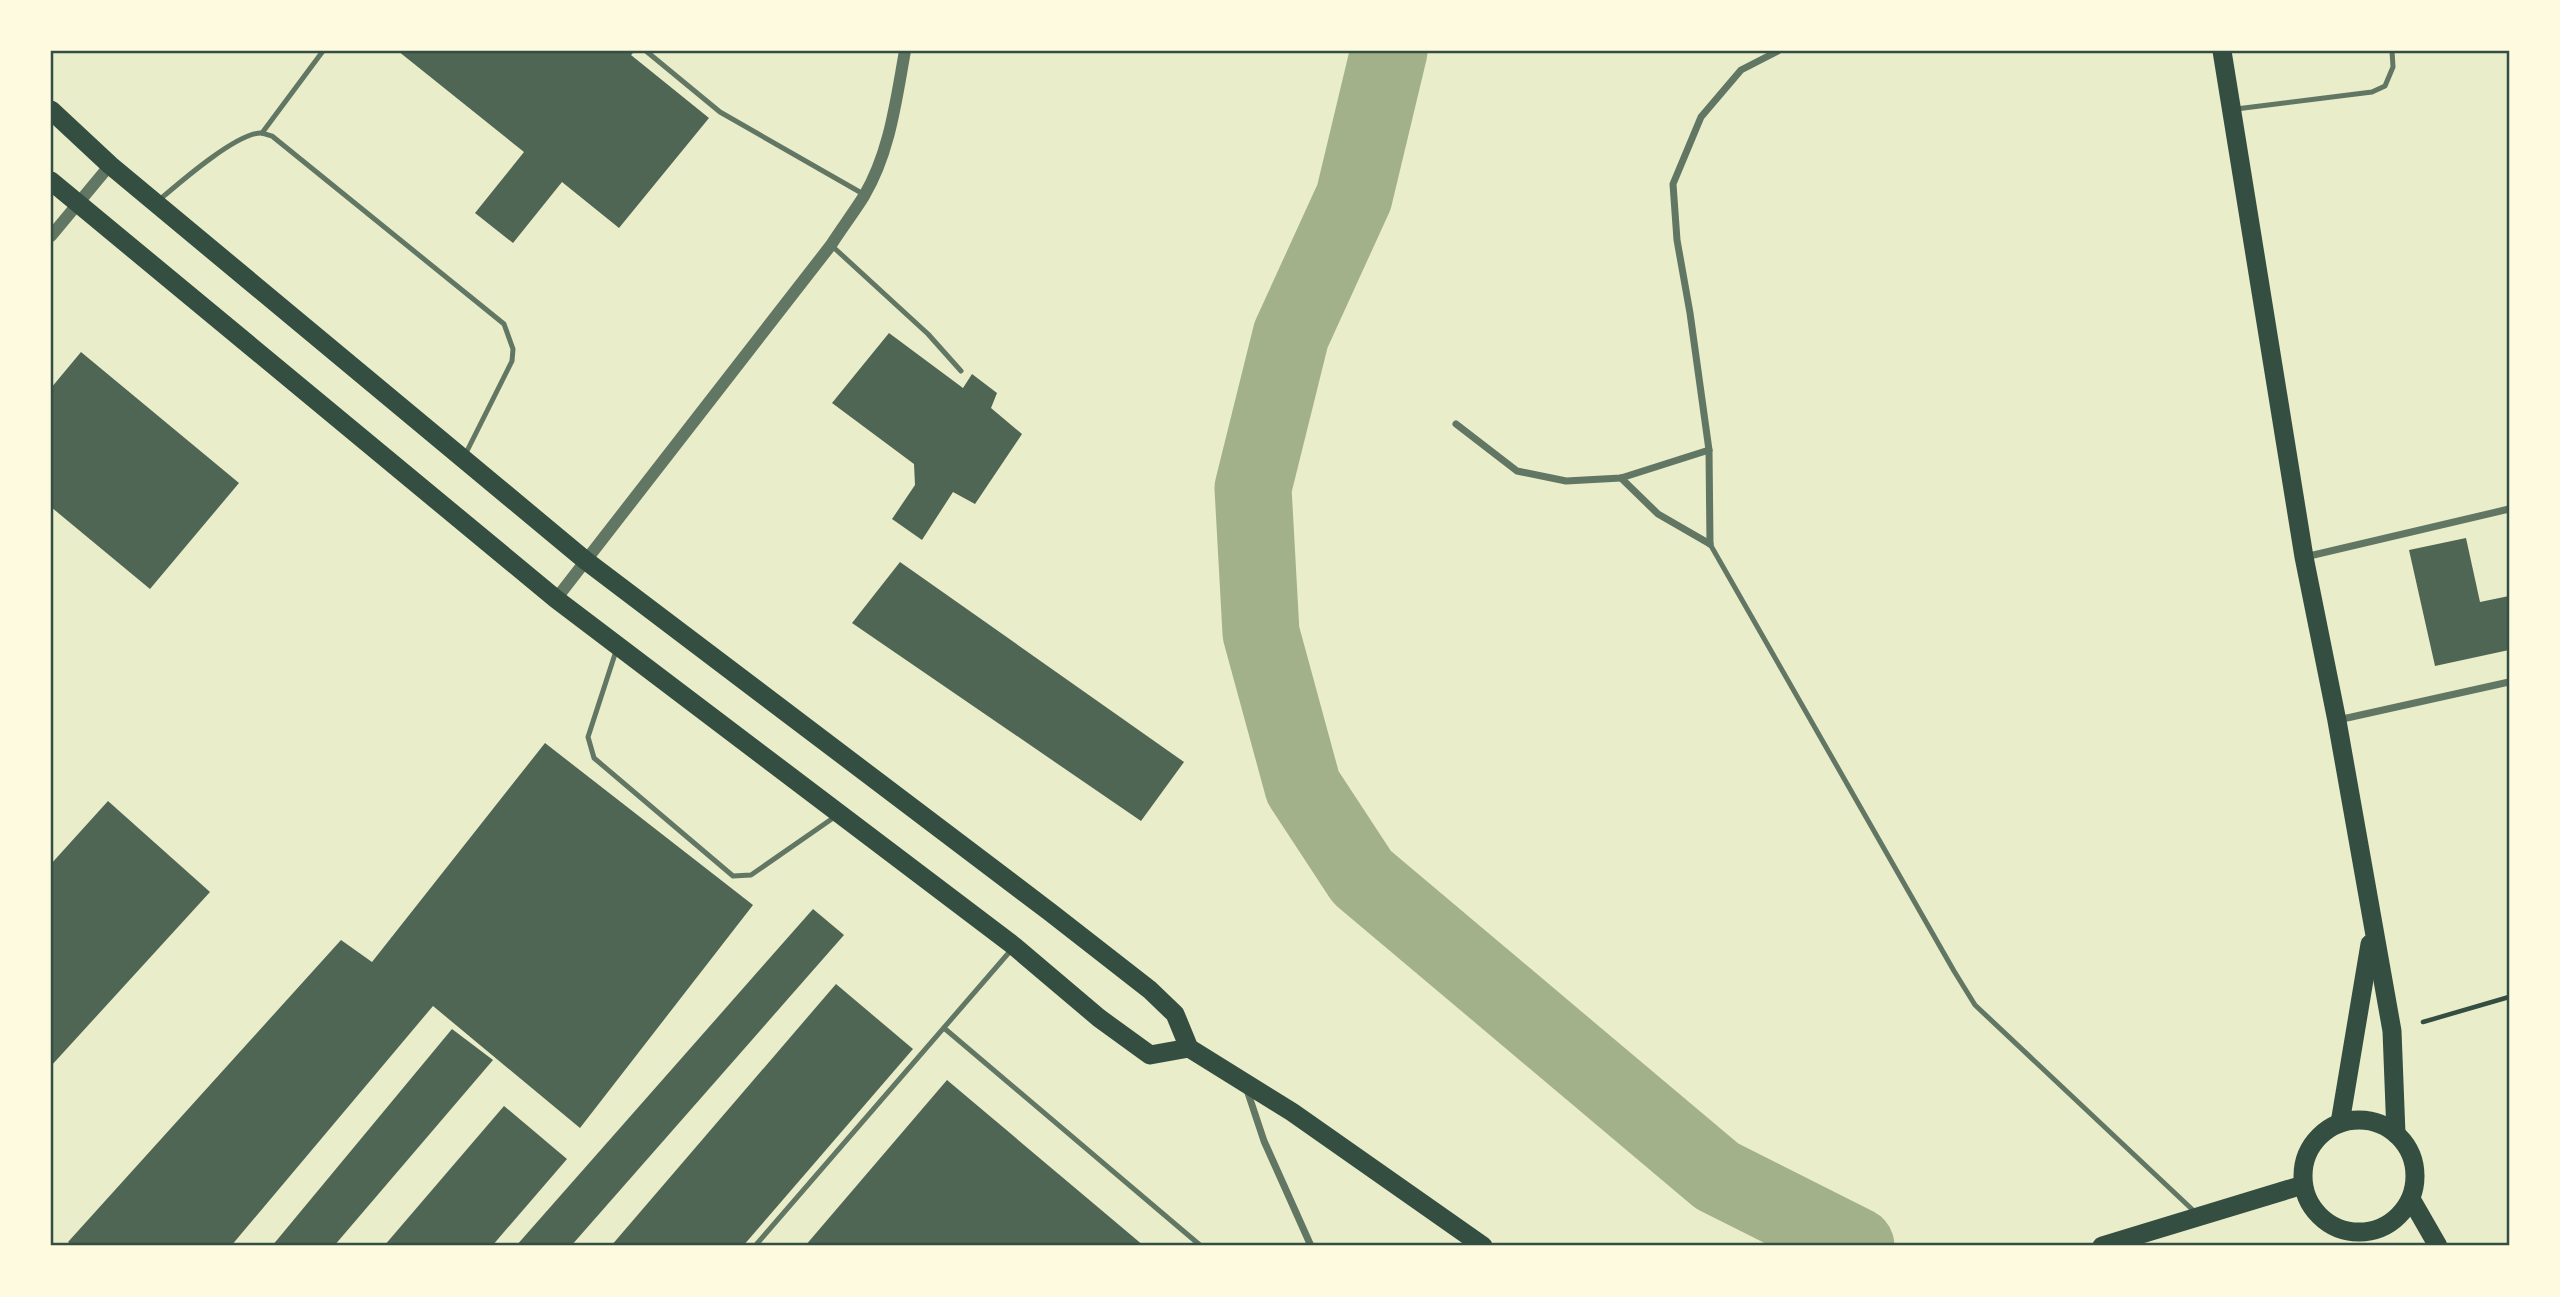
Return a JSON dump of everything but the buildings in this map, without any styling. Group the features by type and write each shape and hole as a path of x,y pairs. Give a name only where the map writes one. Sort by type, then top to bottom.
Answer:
{"highway":[{"path":"2222,51 2304,557 2337,720 2392,1031 2396,1134"},
{"path":"51,110 155,203 585,559 1150,990 1175,1014 1189,1048 1244,1080 1483,1246"},
{"path":"51,180 556,599 1014,946 1099,1018 1150,1055 1189,1048"},
{"path":"2340,1123 2373,929"},
{"path":"2360,1120 2379,1124 2396,1134 2407,1147 2414,1163 2415,1181 2411,1199 2398,1216 2380,1228 2359,1232 2339,1229 2322,1219 2309,1204 2303,1185 2303,1165 2310,1147 2323,1133 2340,1123 2360,1120"},
{"path":"2102,1246 2303,1185"},
{"path":"2411,1199 2438,1246"},
{"path":"2359,1232 2375,1246"}],"street":[{"path":"556,599 831,244 864,195 880,163 890,131 905,51"},
{"path":"1710,544 1709,450 1677,240 1673,184 1702,117 1741,70 1778,51"},
{"path":"51,236 110,165"},
{"path":"1456,424 1517,471 1566,481 1621,478 1709,450"},
{"path":"1621,478 1658,514 1710,544"},
{"path":"2304,557 2509,509"},
{"path":"2337,720 2509,681"},
{"path":"1244,1080 1264,1141 1311,1246"}],"lane":[{"path":"262,133 323,51"},
{"path":"646,51 720,112 864,195"},
{"path":"2233,109 2372,92 2385,86 2393,66 2392,51"},
{"path":"155,203 240,140 262,133 272,136 504,324 513,349 512,361 463,458"},
{"path":"831,244 928,334 961,371"},
{"path":"1710,544 1975,1005 2198,1215"},
{"path":"618,646 588,737 594,758 733,876 751,875 839,814"},
{"path":"755,1246 1014,946"},
{"path":"944,1028 1201,1246"}],"path":[{"path":"2392,1031 2509,998"}],"waterway":[{"path":"1389,51 1354,197 1291,335 1253,488 1261,633 1303,787 1362,877 1717,1176 1856,1246"}]}
